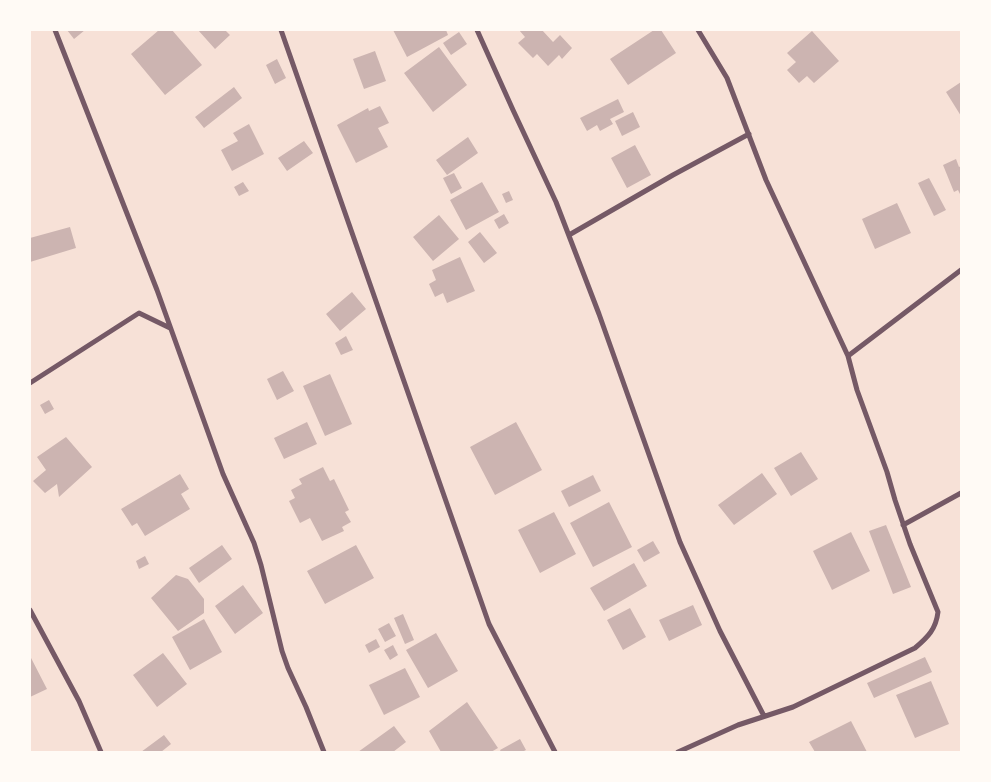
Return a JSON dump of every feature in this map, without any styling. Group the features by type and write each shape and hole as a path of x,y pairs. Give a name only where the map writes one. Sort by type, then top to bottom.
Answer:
{"street":[{"path":"55,30 119,190 223,474 254,543 288,668 324,752"},
{"path":"281,30 489,624 556,752"},
{"path":"478,30 512,110 556,202 602,323 680,542 720,631 764,716"},
{"path":"678,752 738,725 793,707 915,648 928,637 937,623 938,612 903,525 887,472 857,390 848,356 778,207 727,78 698,30"},
{"path":"569,235 672,175 749,134"},
{"path":"848,356 961,270"},
{"path":"30,383 139,313 170,328"},
{"path":"903,525 961,493"},
{"path":"30,610 79,701 101,752"}],"building":[{"path":"67,30 85,30 74,39"},
{"path":"159,30 172,30 202,65 165,95 131,54"},
{"path":"198,30 225,30 230,35 215,49"},
{"path":"393,30 446,30 448,35 407,57"},
{"path":"519,30 542,30 553,42 560,35 572,48 562,59 559,55 548,66 537,54 533,58 518,43 525,37"},
{"path":"654,30 661,30 676,53 628,85 610,59"},
{"path":"812,31 839,61 814,83 807,76 799,83 787,70 796,62 787,53"},
{"path":"459,32 467,44 451,55 443,43"},
{"path":"439,47 467,85 433,112 404,73"},
{"path":"375,51 386,81 364,89 353,59"},
{"path":"277,59 286,78 275,84 266,65"},
{"path":"961,82 961,116 946,92"},
{"path":"234,87 242,98 204,128 195,117"},
{"path":"618,99 624,112 610,119 613,124 600,131 597,125 587,131 580,118"},
{"path":"380,106 389,123 378,128 388,147 356,163 337,125 368,108 369,111"},
{"path":"633,112 640,127 622,136 615,121"},
{"path":"249,124 264,154 232,171 221,150 238,141 233,133"},
{"path":"468,137 478,153 447,175 436,160"},
{"path":"304,141 313,153 287,171 278,158"},
{"path":"635,145 651,175 627,188 611,158"},
{"path":"956,159 959,167 961,166 961,196 958,190 954,192 943,165"},
{"path":"454,173 462,188 451,194 443,178"},
{"path":"929,178 946,210 934,216 918,183"},
{"path":"243,182 249,191 239,196 234,187"},
{"path":"482,182 499,212 466,230 450,200"},
{"path":"509,191 513,200 506,203 502,194"},
{"path":"897,203 911,233 875,249 862,219"},
{"path":"504,214 509,223 499,229 494,220"},
{"path":"439,215 459,239 433,261 413,237"},
{"path":"70,227 76,248 30,262 30,238"},
{"path":"480,232 497,253 484,263 468,242"},
{"path":"460,257 475,291 447,303 443,293 435,297 429,284 436,280 432,270"},
{"path":"352,292 366,309 340,331 326,314"},
{"path":"346,336 353,350 341,355 335,343"},
{"path":"283,371 294,391 277,400 267,379"},
{"path":"330,374 352,424 325,436 303,386"},
{"path":"49,400 54,409 45,414 40,405"},
{"path":"307,422 317,444 284,459 274,438"},
{"path":"516,422 542,470 495,495 470,447"},
{"path":"66,437 92,467 59,497 57,484 45,493 33,481 46,470 37,457"},
{"path":"801,452 818,479 791,496 774,468"},
{"path":"323,467 330,481 334,479 349,510 345,512 351,522 342,527 344,531 322,541 310,518 300,523 289,501 295,498 291,490 302,484 299,479"},
{"path":"762,473 777,494 734,525 718,505"},
{"path":"180,474 189,489 181,494 190,509 145,536 137,523 132,526 121,509"},
{"path":"593,475 601,491 569,507 561,491"},
{"path":"609,502 632,547 593,567 570,523"},
{"path":"554,512 576,554 540,573 518,530"},
{"path":"886,525 911,587 893,594 869,531"},
{"path":"851,532 870,571 832,590 813,551"},
{"path":"653,541 660,553 644,562 637,550"},
{"path":"222,545 232,559 199,583 189,568"},
{"path":"356,545 374,578 325,604 307,571"},
{"path":"145,556 149,564 139,569 136,561"},
{"path":"634,563 647,586 604,611 590,588"},
{"path":"176,575 188,579 204,599 204,613 178,631 151,598"},
{"path":"243,585 263,613 235,634 215,606"},
{"path":"693,605 702,625 669,641 659,620"},
{"path":"630,608 646,637 623,650 607,620"},
{"path":"403,614 414,640 405,644 394,618"},
{"path":"204,619 222,652 190,670 172,637"},
{"path":"389,623 396,636 385,642 378,629"},
{"path":"436,633 458,671 428,688 406,650"},
{"path":"376,639 380,647 369,653 365,645"},
{"path":"393,645 398,655 390,660 384,650"},
{"path":"163,653 187,684 157,707 133,675"},
{"path":"30,656 47,689 30,697"},
{"path":"925,657 932,672 874,698 867,683"},
{"path":"405,668 420,697 384,715 369,685"},
{"path":"931,681 949,724 915,738 896,695"},
{"path":"467,702 498,748 491,752 441,752 429,731"},
{"path":"851,721 867,752 815,752 809,742"},
{"path":"394,726 406,742 393,752 358,752"},
{"path":"164,735 171,744 161,752 141,752"},
{"path":"520,739 526,750 522,752 501,752 500,750"}]}
